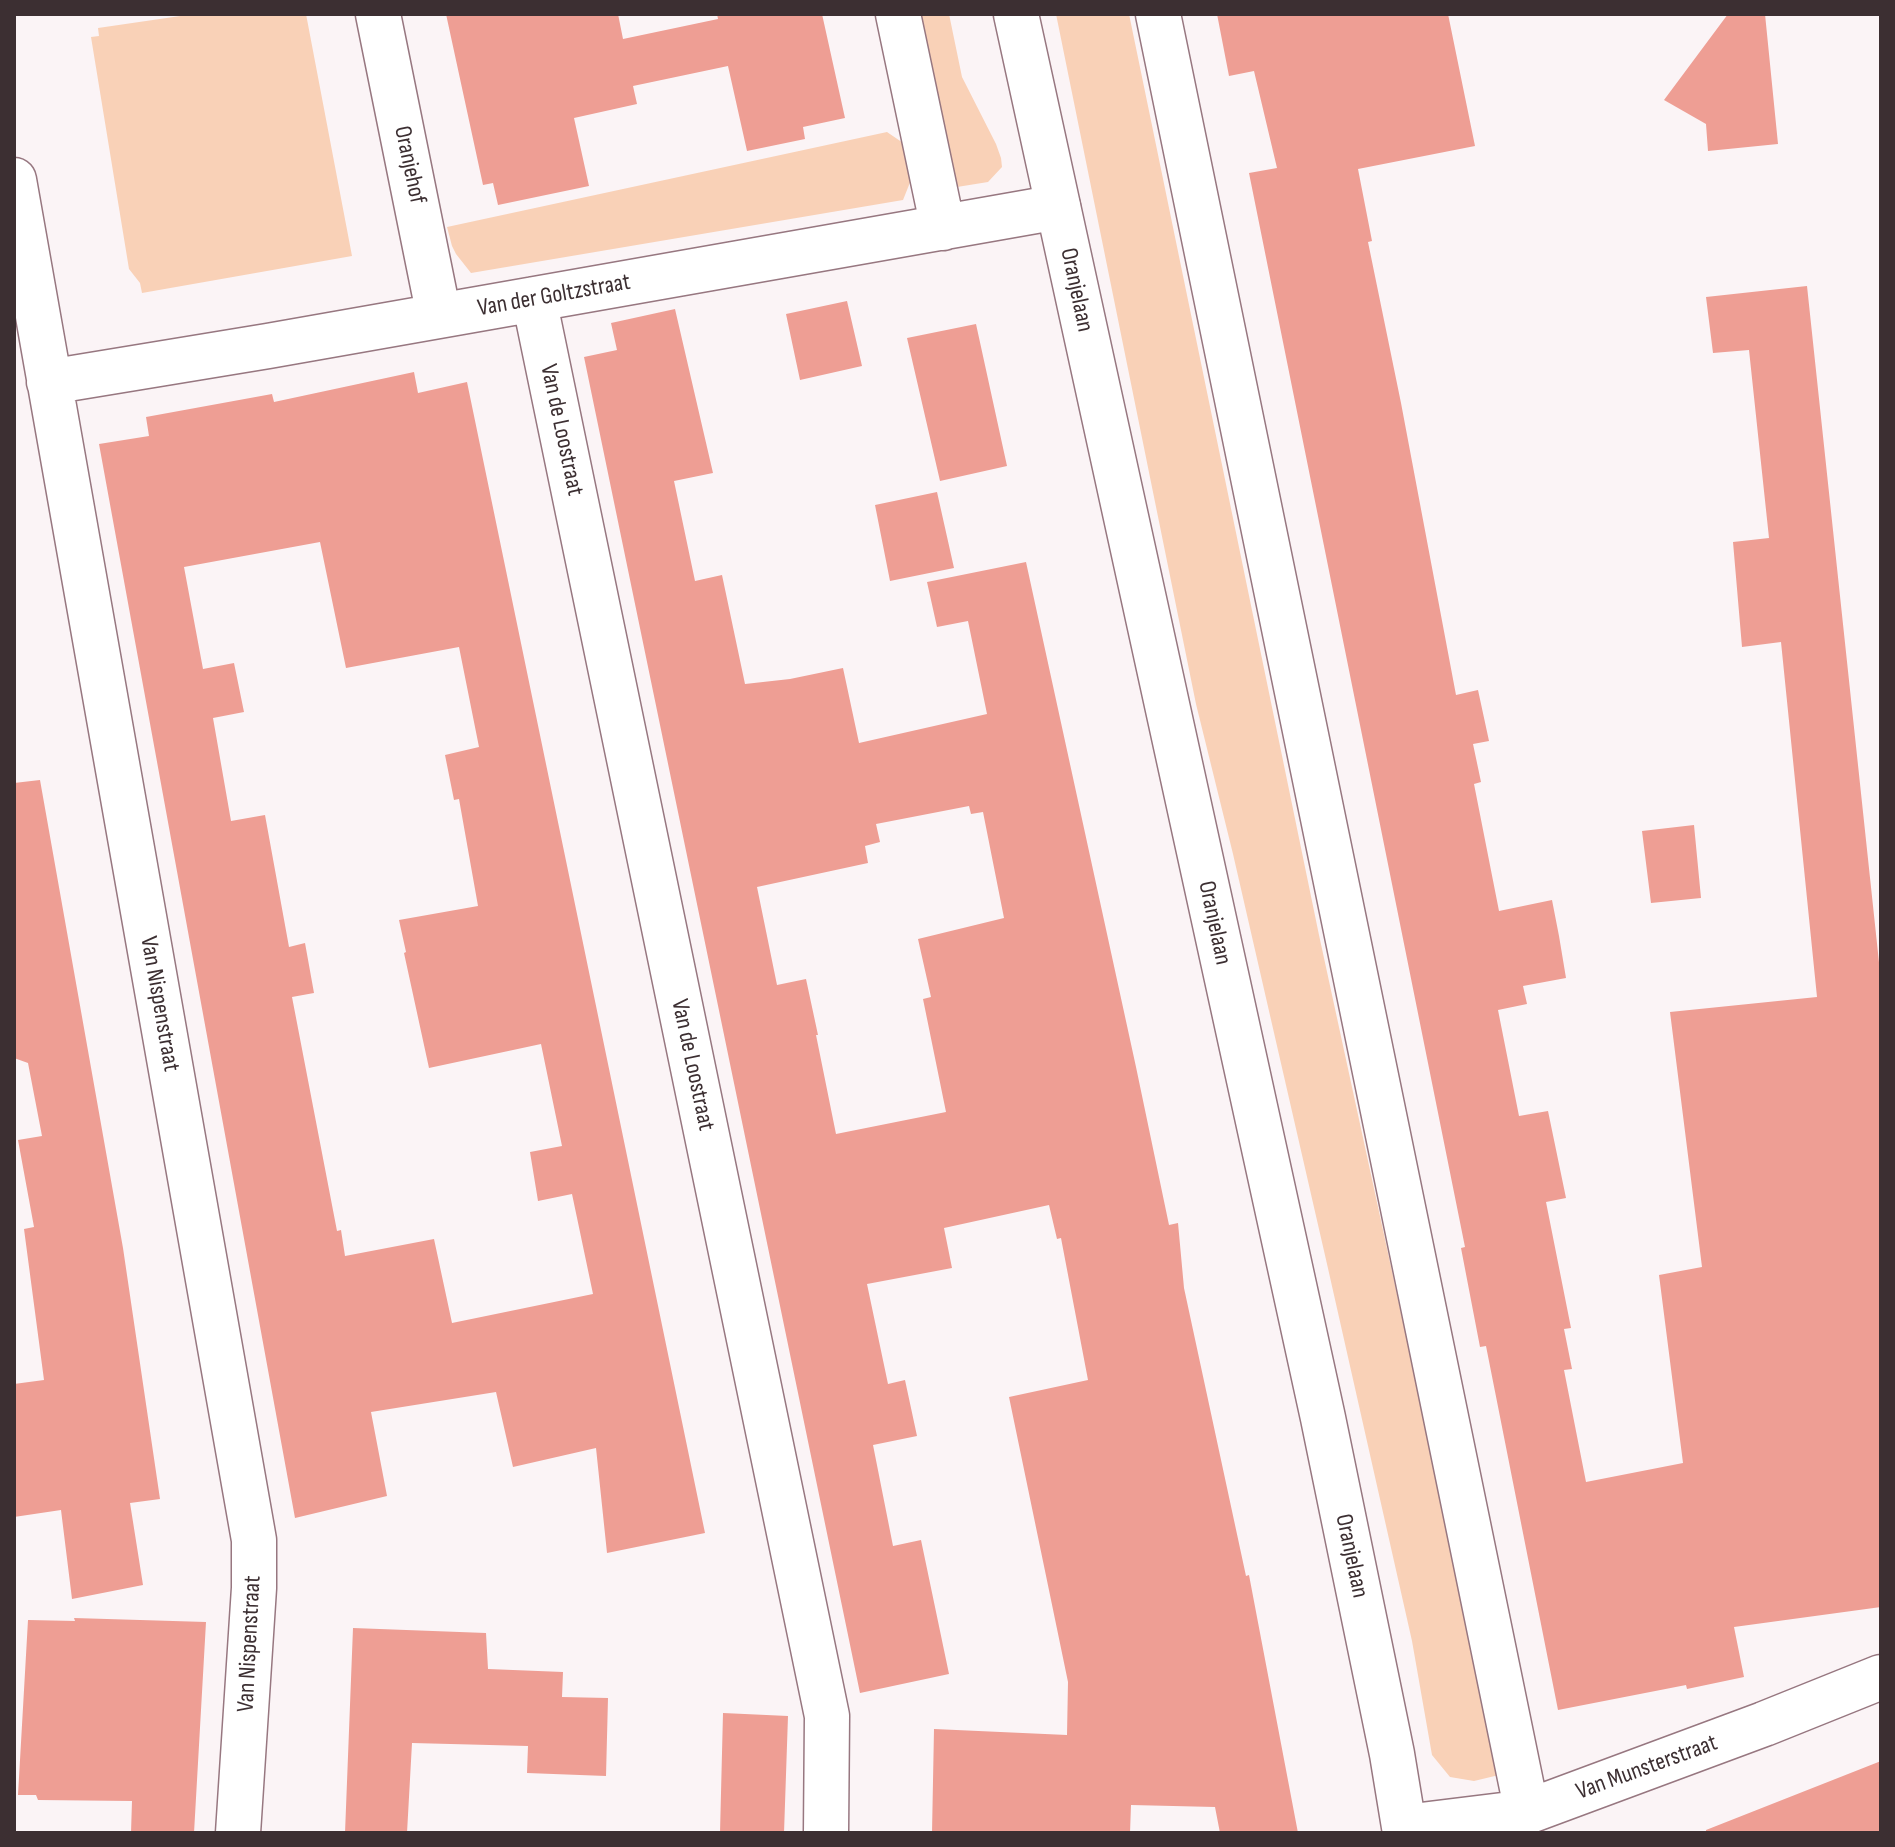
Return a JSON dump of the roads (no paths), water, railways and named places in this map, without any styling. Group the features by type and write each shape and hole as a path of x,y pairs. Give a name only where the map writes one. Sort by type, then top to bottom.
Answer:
{"street":[{"name":"Oranjehof","path":"378,14 439,316"},
{"path":"898,14 943,228"},
{"name":"Oranjelaan","path":"1016,14 1323,1418 1405,1830"},
{"path":"1158,14 1527,1812"},
{"name":"Van Nispenstraat","path":"14,180 254,1540 254,1588 238,1833"},
{"name":"Van der Goltzstraat","path":"49,382 1058,207"},
{"name":"Van de Loostraat","path":"534,299 827,1716 826,1833"},
{"name":"Van Munsterstraat","path":"1405,1830 1527,1812 1881,1677"}]}
